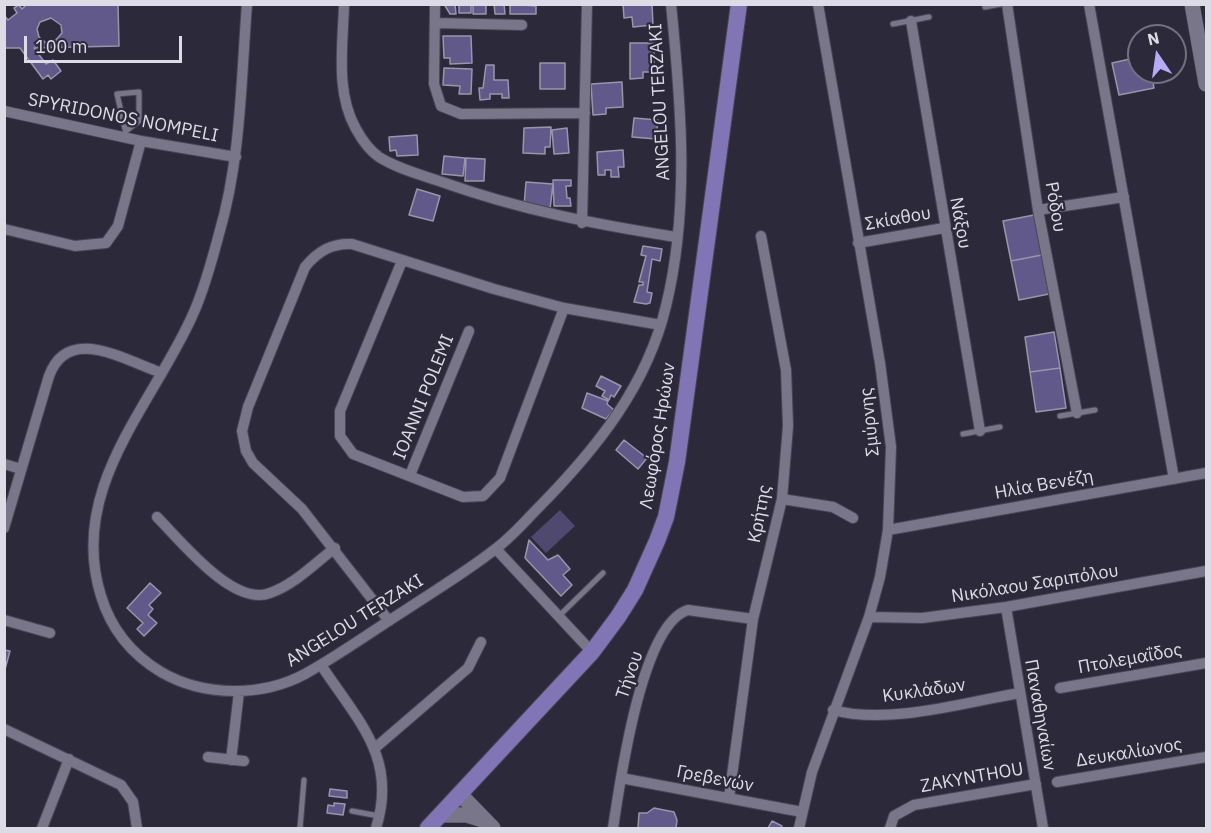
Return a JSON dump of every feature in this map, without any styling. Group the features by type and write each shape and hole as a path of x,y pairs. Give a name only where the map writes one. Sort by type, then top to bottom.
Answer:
{"main road":[{"name":"Λεωφόρος Ηρώων","path":"428,828 592,652 635,590 666,518 677,462 739,4"}],"street":[{"name":"ANGELOU TERZAKI","path":"247,4 236,157 228,202 198,301 162,373 114,456 100,495 92,550 98,586 110,620 120,636 139,657 179,680 239,692 281,686 321,665 496,549 596,446 634,388 661,325 670,286 676,237 681,180 682,129 671,4"},
{"path":"344,4 343,93 355,128 372,151 393,165 460,188 582,222 676,237"},
{"path":"435,4 435,92 441,106 461,114 585,113"},
{"path":"582,222 587,4"},
{"name":"Σμύρνης","path":"799,828 833,710 869,617 888,530 890,435 818,4"},
{"name":"Ρόδου","path":"1007,4 1038,210 1077,413"},
{"path":"1089,4 1174,479"},
{"path":"1192,4 1206,84"},
{"name":"Νάξου","path":"911,21 944,228 980,431"},
{"path":"435,23 522,25"},
{"name":"SPYRIDONOS NOMPELI","path":"4,111 126,134 141,141 236,157"},
{"path":"4,229 75,246 106,243 118,226 141,141"},
{"path":"1038,210 1124,197"},
{"name":"Σκίαθου","path":"858,243 944,228"},
{"name":"Κρήτης","path":"729,798 753,619 782,499 789,400 779,324 761,236"},
{"path":"389,621 302,509 253,463 243,441 243,420 305,267 313,257 330,246 342,244 363,247 494,290 564,308 661,325"},
{"path":"402,261 340,411 338,427 344,444 353,454 469,498 483,496 494,487 500,478 564,308"},
{"name":"IOANNI POLEMI","path":"410,475 469,331"},
{"path":"4,528 49,376 62,354 75,348 93,349 162,373"},
{"path":"4,464 21,469"},
{"name":"Ηλία Βενέζη","path":"888,530 1206,474"},
{"path":"782,499 833,507 853,518"},
{"path":"157,517 216,575 238,591 260,596 281,588 334,548"},
{"path":"496,549 592,652"},
{"name":"Νικόλαου Σαριπόλου","path":"869,617 903,620 1006,607 1206,571"},
{"name":"Παναθηναίων","path":"1006,607 1043,828"},
{"name":"Τήνου","path":"612,828 638,696 663,634 673,617 688,610 753,619"},
{"path":"4,620 50,633"},
{"path":"375,748 468,668 481,642"},
{"name":"Πτολεμαΐδος","path":"1060,688 1206,663"},
{"path":"321,665 375,748 383,780 380,816 376,828"},
{"path":"231,760 239,692"},
{"name":"Κυκλάδων","path":"833,710 867,716 1019,693"},
{"path":"4,729 121,786 133,802 136,828"},
{"path":"208,757 244,761"},
{"name":"Δευκαλίωνος","path":"1057,782 1206,757"},
{"path":"42,828 69,759"},
{"name":"Γρεβενών","path":"621,778 802,812"},
{"name":"ZAKYNTHOU","path":"890,828 894,816 912,805 1036,784"},
{"path":"460,794 489,825"},
{"path":"440,815 467,815 489,825"}],"lane":[{"path":"985,7 1001,4"},
{"path":"893,24 929,17"},
{"path":"139,92 139,121 126,134 117,94 139,92"},
{"path":"1060,416 1095,410"},
{"path":"963,434 1000,427"},
{"path":"558,617 603,573"},
{"path":"300,828 304,780"},
{"path":"352,811 380,816"}],"shaded area":[{"path":"560,510 575,526 546,553 531,537"}],"building":[{"path":"27,4 118,4 119,46 34,48 46,64 53,60 61,71 51,79 48,75 43,79 20,48 4,48 4,15 8,20 17,13 14,8 19,5 22,9","holes":["51,18 61,25 62,33 54,42 46,43 39,37 37,29 40,22"]},
{"path":"444,4 455,4 456,14 450,14"},
{"path":"459,4 471,4 471,13 459,13"},
{"path":"473,4 486,4 486,14 473,14"},
{"path":"494,4 504,4 505,14 495,14"},
{"path":"510,4 536,6 536,14 510,14"},
{"path":"623,4 652,4 653,25 633,27 632,17 624,18"},
{"path":"443,36 471,36 472,63 450,64 450,58 444,58"},
{"path":"630,43 654,43 654,72 643,72 643,78 630,79"},
{"path":"1127,60 1127,84 1153,84 1154,88 1119,95 1112,63"},
{"path":"540,63 565,63 565,89 540,89"},
{"path":"486,65 494,65 494,80 508,80 509,98 502,98 502,94 490,94 490,99 480,100 479,88 483,88"},
{"path":"444,68 472,69 471,94 459,94 460,86 443,85"},
{"path":"622,82 623,107 606,108 606,114 593,115 591,84"},
{"path":"634,118 658,120 656,139 632,137"},
{"path":"551,127 550,147 545,147 545,154 523,153 524,128"},
{"path":"567,128 569,153 554,154 552,130"},
{"path":"417,135 418,155 397,156 396,150 390,151 389,137"},
{"path":"623,150 624,167 618,167 619,177 611,177 611,170 605,170 605,175 598,175 597,152"},
{"path":"444,156 465,158 463,176 442,174"},
{"path":"466,158 485,159 484,181 465,181"},
{"path":"553,180 571,180 571,186 566,186 567,198 570,198 571,206 554,206"},
{"path":"526,182 553,184 550,209 524,206"},
{"path":"417,189 440,196 433,221 409,215"},
{"path":"1034,215 1042,255 1011,261 1003,221"},
{"path":"643,246 662,249 660,261 652,259 647,292 652,293 650,303 646,304 634,302 639,285 643,285 643,282 639,282 646,256 641,255"},
{"path":"1042,255 1049,294 1019,300 1011,261"},
{"path":"1054,332 1060,368 1030,372 1025,337"},
{"path":"1060,368 1066,408 1036,412 1030,372"},
{"path":"601,376 621,386 614,397 611,395 609,400 602,396 605,391 596,386"},
{"path":"587,393 608,401 607,404 614,410 606,419 582,408"},
{"path":"624,440 647,458 638,469 616,450"},
{"path":"529,540 548,560 558,555 570,569 563,575 572,585 561,596 525,558"},
{"path":"150,583 161,593 149,605 153,609 148,615 157,623 144,636 137,629 143,623 127,608"},
{"path":"4,650 10,651 4,673"},
{"path":"330,789 347,791 347,798 329,796"},
{"path":"334,803 345,804 343,815 327,813 328,805 334,806"},
{"path":"654,808 674,812 677,820 676,828 638,828 639,813 647,813"},
{"path":"772,821 782,826 781,828 768,828"}]}
